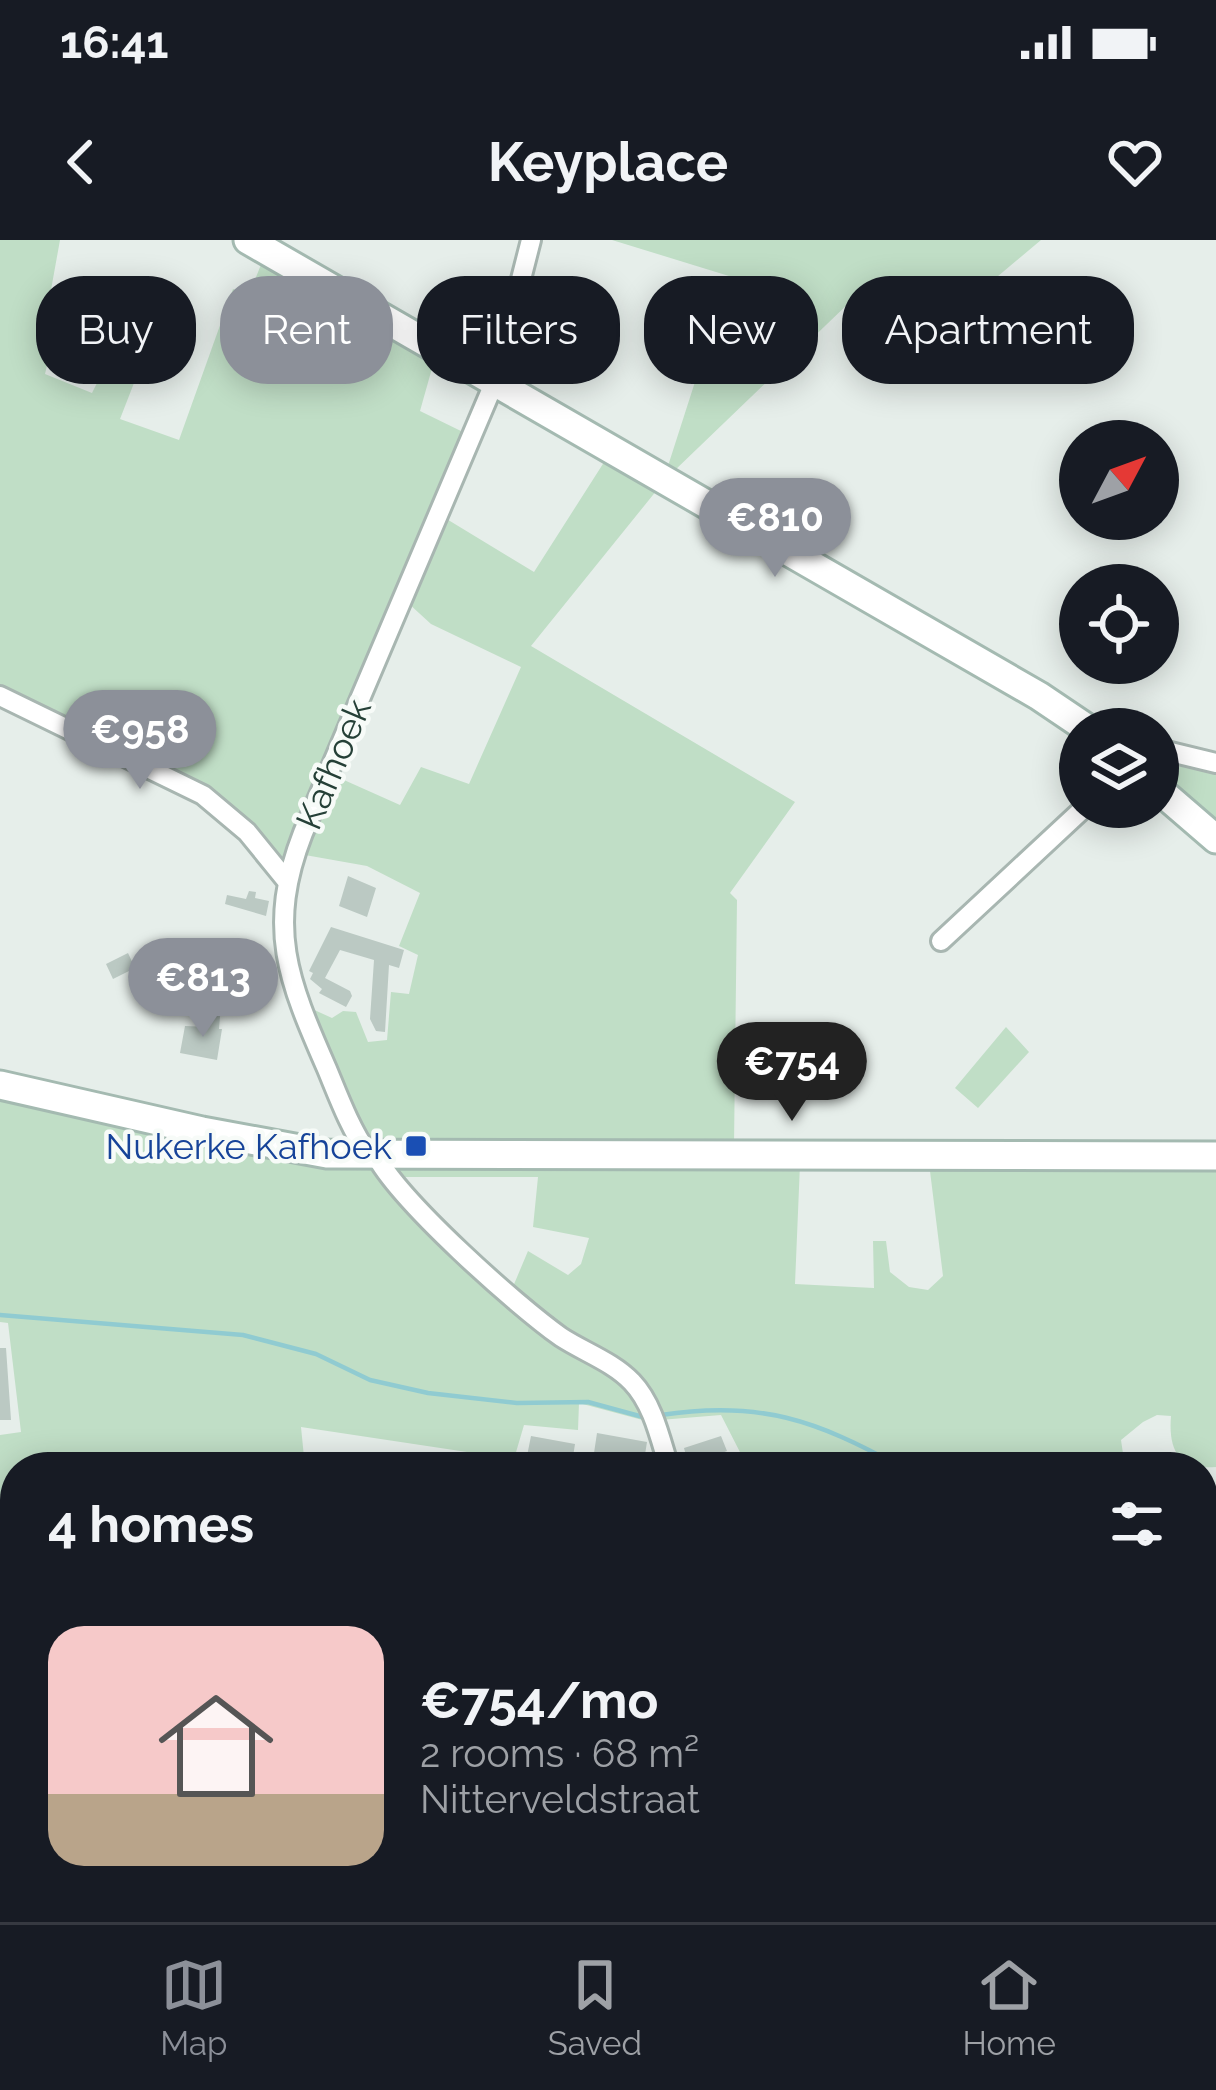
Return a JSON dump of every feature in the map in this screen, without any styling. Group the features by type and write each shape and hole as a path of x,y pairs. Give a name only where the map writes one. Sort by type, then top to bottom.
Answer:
{"main road":[{"path":"248,240 417,336"},
{"path":"500,384 1059,709"},
{"path":"1179,807 1216,839"},
{"path":"0,1085 284,1148 372,1154 1216,1156"}],"street":[{"name":"Kafhoek","path":"522,276 531,240"},
{"name":"Kafhoek","path":"494,384 286,880 284,943 294,987 347,1116 372,1154 420,1210 521,1305 631,1381 654,1419 664,1452"},
{"path":"0,696 203,794 247,832 286,880"},
{"path":"1179,754 1216,763"},
{"path":"941,941 1062,828"}],"green space":[{"path":"0,240 60,240 54,276 36,276 36,384 70,384 92,393 96,384 134,384 120,419 179,440 220,325 220,384 393,384 393,330 417,343 417,384 428,384 420,411 463,432 287,858 271,856 245,827 0,691"},
{"path":"612,240 1041,240 998,276 842,276 842,310 818,333 818,276 729,276"},
{"path":"264,257 298,276 256,276"},
{"path":"694,384 765,384 673,472 667,469"},
{"path":"608,456 661,485 531,646 795,802 730,893 737,900 734,1145 377,1145 364,1127 310,1008 332,1018 343,1011 356,1012 368,1042 387,1040 391,992 409,994 418,955 399,946 420,893 367,866 305,855 335,776 400,805 421,767 469,784 521,667 431,624 408,603 445,518 534,572"},
{"path":"1179,763 1216,771 1216,828 1179,797"},
{"path":"1006,1027 1029,1052 978,1108 955,1088"},
{"path":"0,1091 374,1165 409,1203 626,1382 650,1422 579,1403 578,1430 524,1425 516,1452 467,1452 301,1427 304,1452 0,1452 0,1435 21,1432 8,1323 0,1322"},
{"path":"1216,1147 1216,1452 1176,1452 1171,1416 1157,1415 1121,1440 1123,1452 740,1452 721,1415 660,1420 647,1391 512,1289 528,1251 568,1275 581,1264 589,1238 533,1227 538,1177 397,1177 387,1164 800,1164 795,1284 874,1288 873,1241 886,1241 890,1272 909,1287 928,1290 943,1276 929,1163"}],"building":[{"path":"348,876 376,888 367,917 339,906"},
{"path":"249,891 269,901 266,916 225,904 227,895 246,899"},
{"path":"331,927 404,950 399,968 389,965 385,1032 376,1031 370,1019 374,960 340,950 325,978 350,991 346,1007 319,993 322,989 310,979 313,973 309,971"},
{"path":"128,953 135,968 113,979 106,964"},
{"path":"210,1015 220,1016 217,1060 180,1053 185,1026 209,1027"},
{"path":"0,1348 6,1348 11,1420 0,1420"},
{"path":"597,1433 647,1442 645,1452 594,1452"},
{"path":"531,1436 575,1444 574,1452 528,1452"},
{"path":"721,1436 727,1451 685,1452 684,1448"}],"waterway":[{"path":"0,1315 243,1335 316,1354 370,1380 428,1393 517,1403 588,1402 643,1417"},
{"path":"661,1415 758,1412 814,1426 872,1452"}],"place":[{"name":"Nukerke Kafhoek","path":"416,1146"}]}
